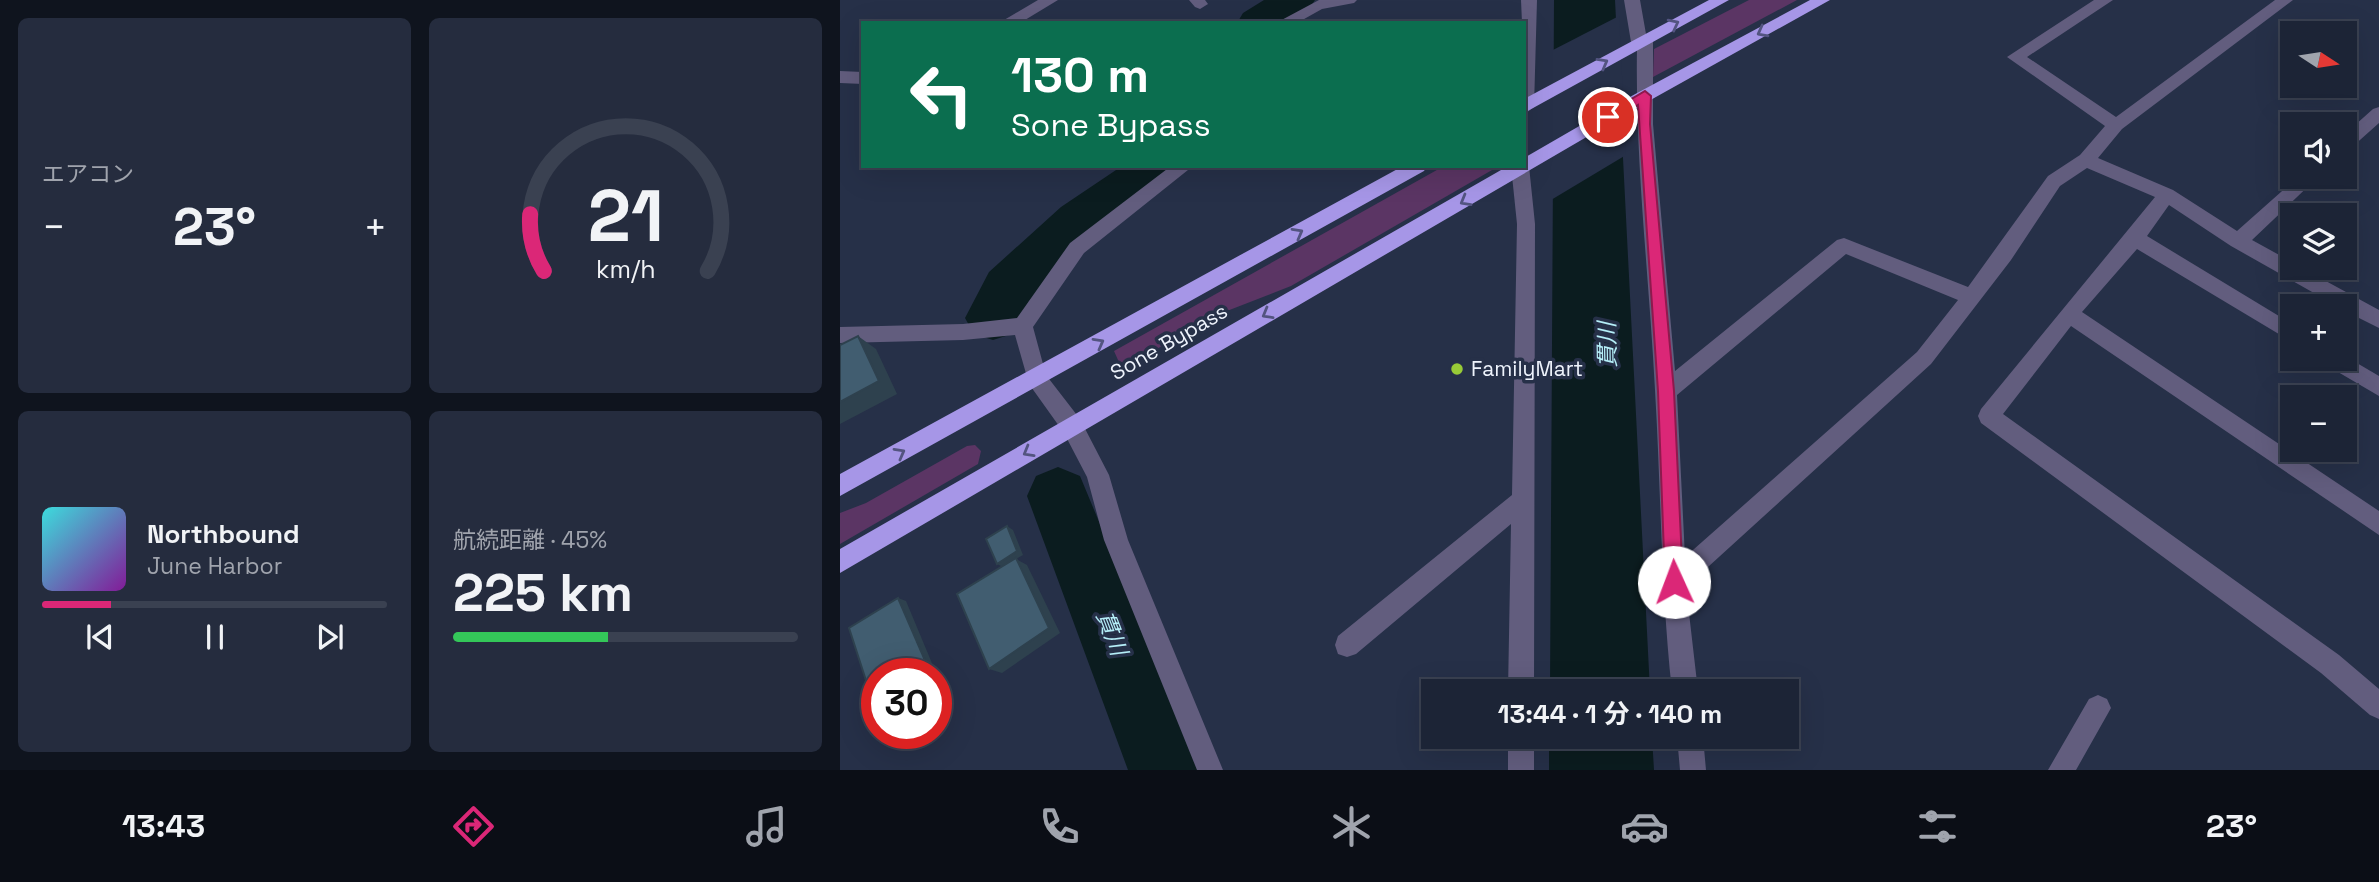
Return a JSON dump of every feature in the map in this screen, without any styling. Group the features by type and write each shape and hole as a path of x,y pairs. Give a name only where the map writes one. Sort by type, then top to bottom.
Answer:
{"highway":[{"path":"1529,105 1637,43 1721,0"},
{"name":"Sone Bypass","path":"1526,164 1638,99 1822,0"},
{"name":"Sone Bypass","path":"840,486 1414,168"},
{"name":"Sone Bypass","path":"840,562 1520,168"}],"street":[{"path":"1011,21 1050,0"},
{"path":"1288,21 1318,5 1349,0"},
{"path":"1529,0 1529,105"},
{"path":"1632,0 1637,43 1638,99 1644,124 1666,391 1674,582 1684,679"},
{"path":"2105,0 2015,57 2116,125"},
{"path":"1674,582 1924,358 2004,256 2054,181 2086,160 2116,125 2285,0"},
{"path":"840,77 861,78"},
{"path":"2357,133 2379,113"},
{"path":"2086,160 2167,195 2238,241 2379,320"},
{"path":"840,335 963,332 1019,326 1086,239 1181,168"},
{"path":"1521,679 1525,168"},
{"path":"2238,241 2296,189"},
{"path":"2167,195 1989,416 2330,664 2379,706"},
{"path":"2135,238 2280,327"},
{"path":"1666,391 1844,245 1972,297"},
{"path":"2069,314 2379,524"},
{"path":"1019,326 1036,378 1072,426 1098,475 1116,540 1210,770"},
{"path":"2353,371 2379,387"},
{"path":"1347,645 1523,500"},
{"path":"2061,770 2098,708"},
{"path":"1521,749 1521,770"},
{"path":"1691,749 1693,770"}],"shaded area":[{"path":"1749,0 1797,0 1653,77 1654,49"},
{"path":"1440,168 1496,168 1291,286 1214,316 1122,369 1114,351"},
{"path":"975,445 981,451 978,464 840,544 840,513 866,503 967,446"}],"water":[{"path":"1554,0 1615,0 1649,679 1550,679"},
{"path":"1549,749 1653,749 1654,770 1549,770"}],"pier":[{"path":"1619,16 1626,155 1551,200 1551,51"}],"building":[{"path":"858,336 879,381 840,402 840,345"},
{"path":"1007,526 1017,551 997,564 986,539"},
{"path":"1016,558 1049,628 989,669 957,594"},
{"path":"898,598 924,658 861,658 861,665 849,628"}],"waterway":[{"name":"貫川","path":"1261,21 1294,0"},
{"name":"貫川","path":"993,318 1008,287 1079,221 1155,168"},
{"name":"貫川","path":"1058,496 1165,770"}],"place":[{"name":"FamilyMart","path":"1457,369"}],"route":[{"path":"1608,117 1645,96 1644,124 1666,391 1674,582"}]}
